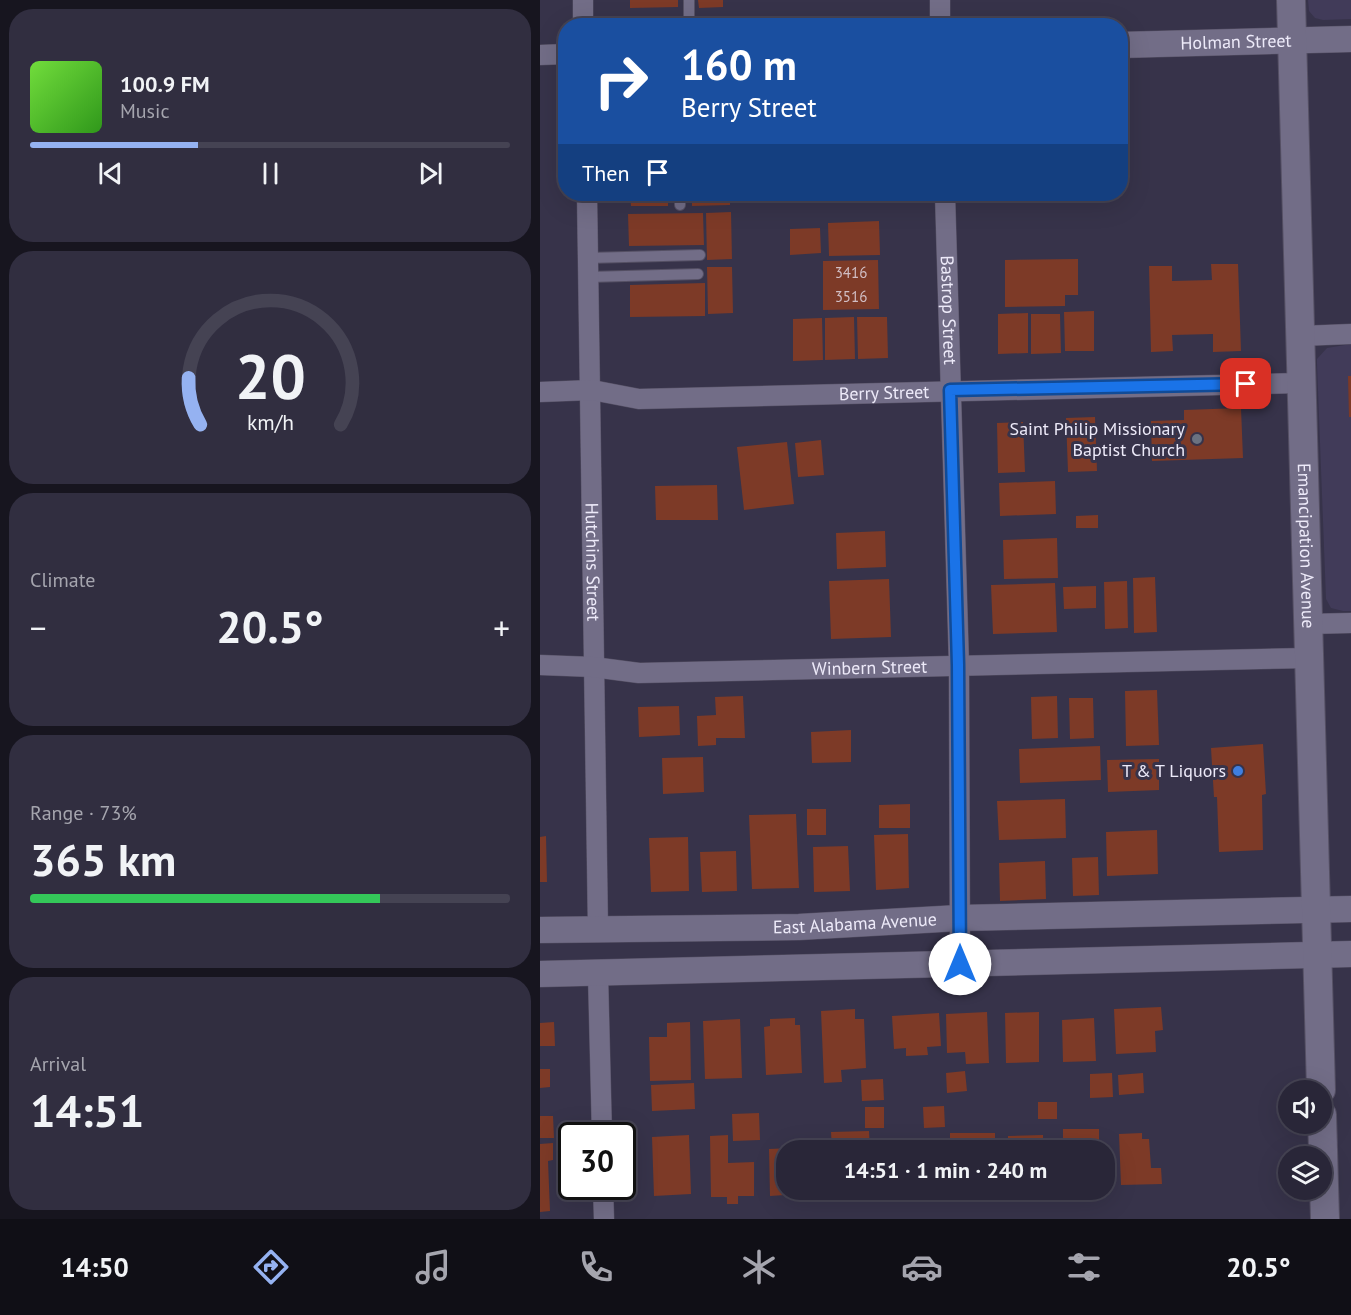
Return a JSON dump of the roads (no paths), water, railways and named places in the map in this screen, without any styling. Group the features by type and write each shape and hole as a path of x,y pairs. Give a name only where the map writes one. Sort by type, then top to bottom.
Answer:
{"main road":[{"name":"Emancipation Avenue","path":"1291,0 1321,1080"},
{"path":"1323,1134 1325,1219"}],"street":[{"path":"583,0 583,18"},
{"path":"940,0 940,18"},
{"name":"Holman Street","path":"1128,45 1351,39"},
{"path":"540,55 558,54"},
{"name":"Hutchins Street","path":"587,201 592,390 593,667 598,930"},
{"name":"Bastrop Street","path":"945,201 958,665 960,964"},
{"path":"1300,336 1351,334"},
{"name":"Berry Street","path":"540,392 592,390 639,399 1300,383"},
{"path":"1307,624 1351,623"},
{"name":"Winbern Street","path":"540,665 639,672 1308,658"},
{"name":"East Alabama Avenue","path":"540,930 799,927 959,918 1351,909"},
{"path":"540,974 1351,954"},
{"path":"598,974 602,1122"},
{"path":"603,1200 604,1219"}],"lane":[{"path":"689,0 690,18"},
{"path":"681,201 681,205"},
{"path":"589,267 700,255"},
{"path":"589,267 698,274"}],"place":[{"name":"Saint Philip Missionary Baptist Church","path":"1197,439"},
{"name":"T & T Liquors","path":"1238,771"}]}
